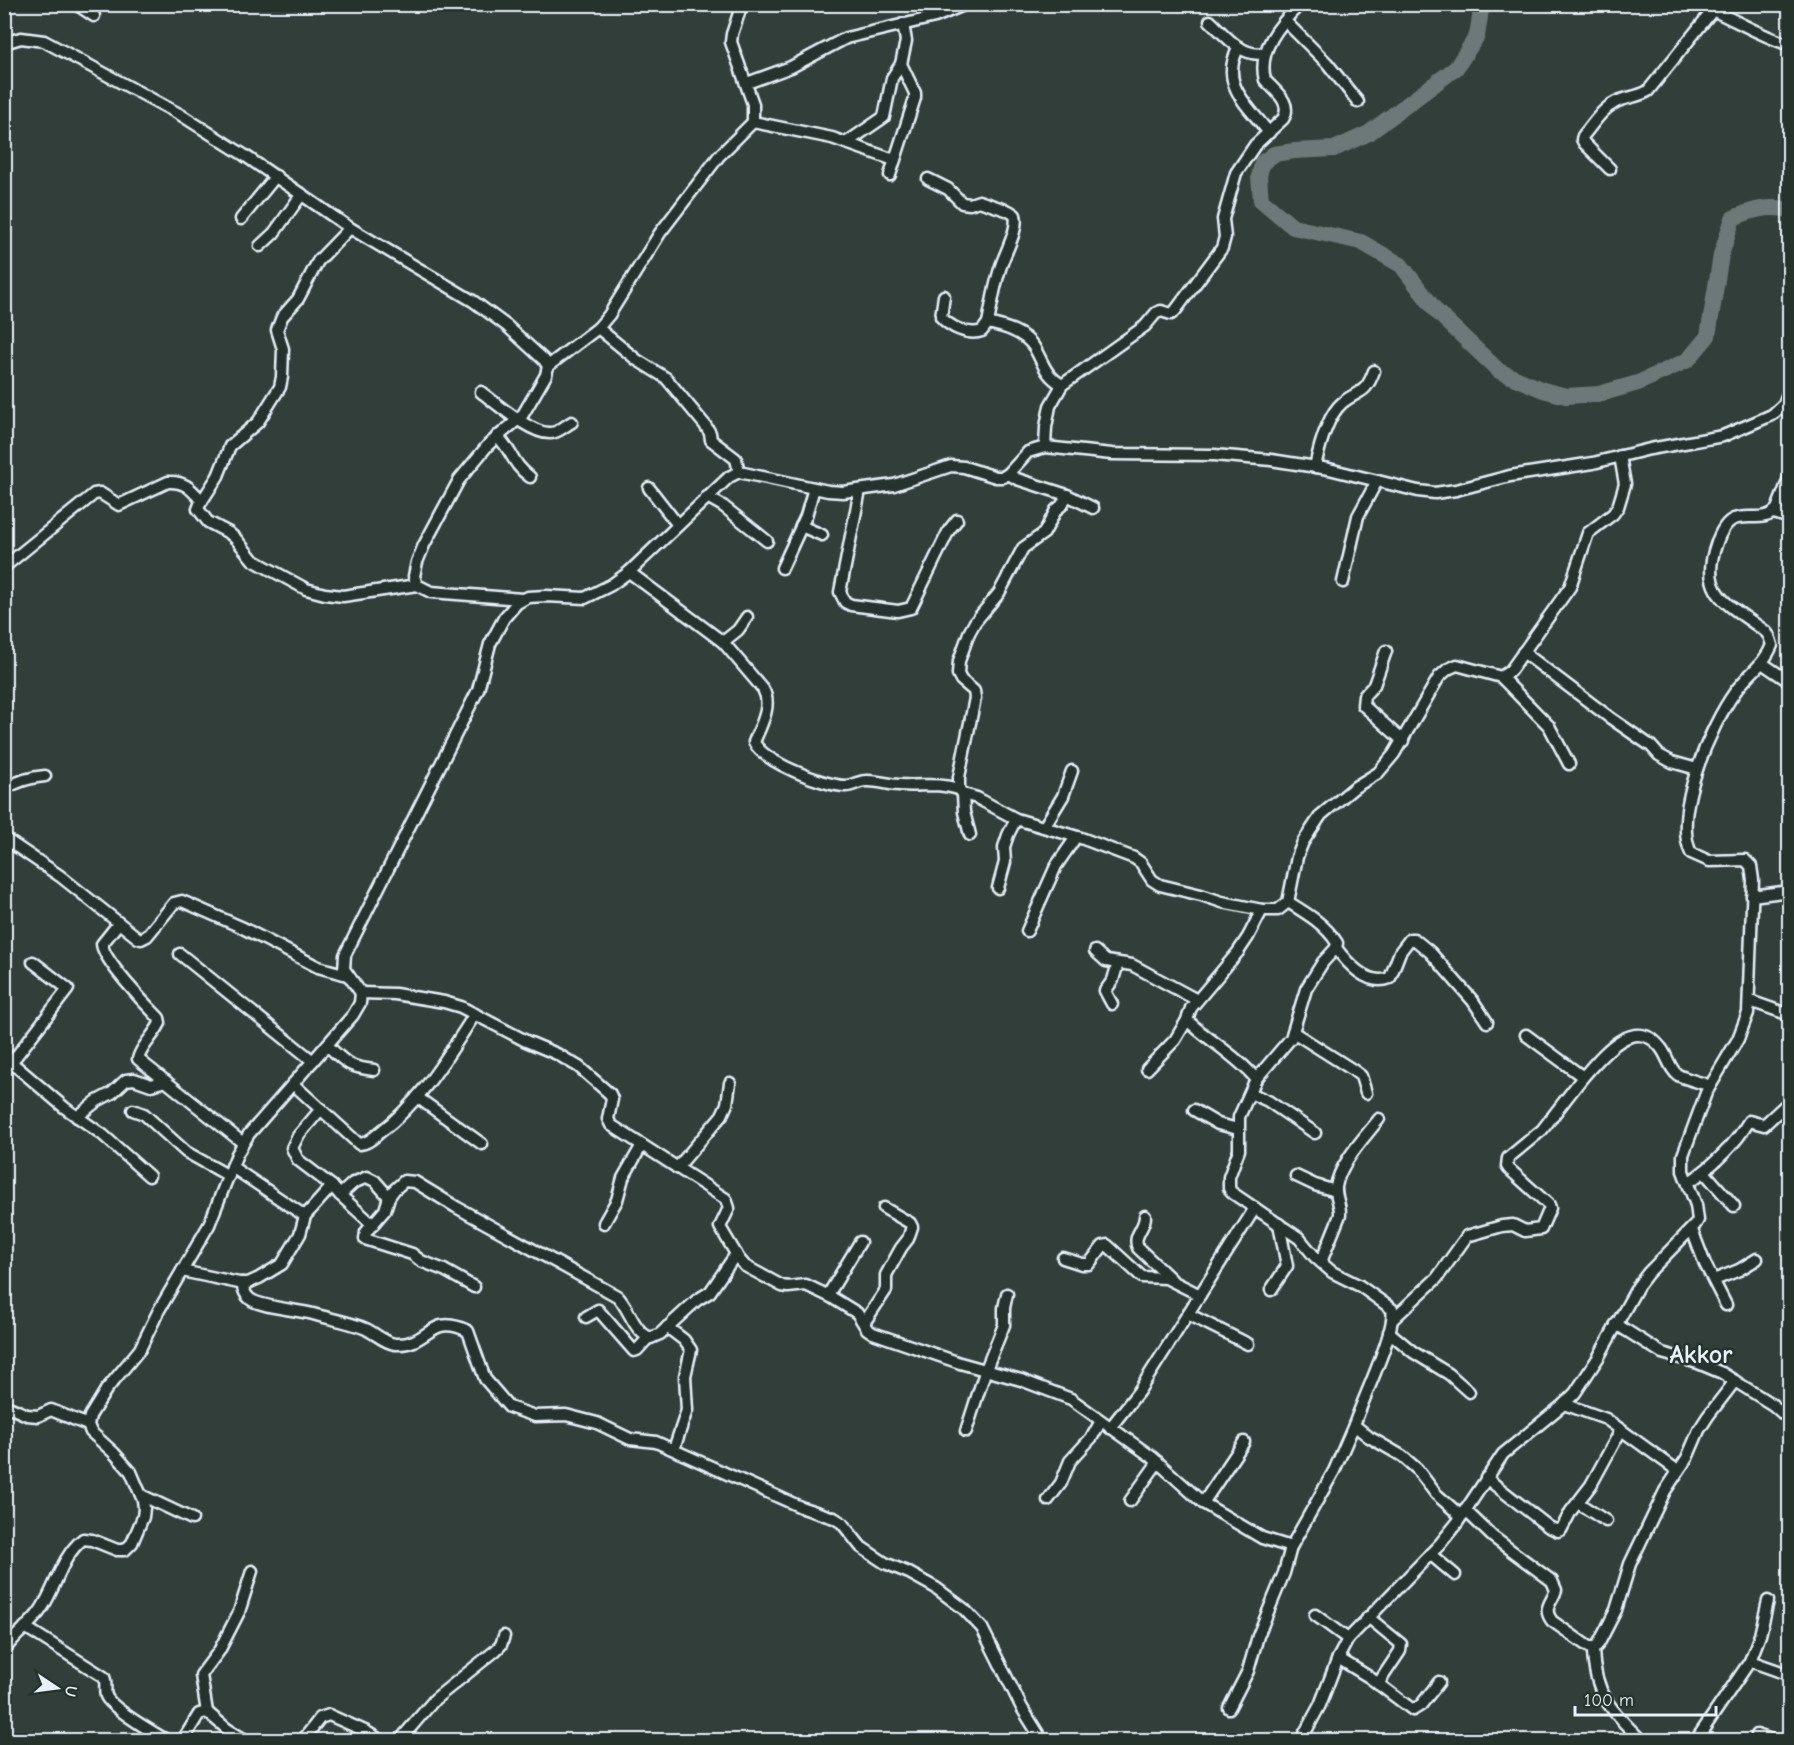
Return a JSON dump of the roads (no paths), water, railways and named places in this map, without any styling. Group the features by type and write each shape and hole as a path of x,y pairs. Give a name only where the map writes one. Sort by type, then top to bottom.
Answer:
{"street":[{"path":"76,4 94,16"},
{"path":"417,585 414,576 424,545 469,466 498,436 518,420 546,375 548,366 598,328 609,315 660,233 719,156 753,122 753,104 731,42 742,4"},
{"path":"747,83 791,67 846,38 935,17 966,4"},
{"path":"1045,447 1050,406 1062,386 1142,328 1156,313 1161,311 1171,314 1175,311 1222,248 1225,237 1223,219 1236,173 1256,145 1283,119 1287,109 1283,100 1264,80 1264,53 1285,21 1300,4"},
{"path":"1698,4 1743,24 1768,39 1790,45"},
{"path":"1610,169 1584,143 1583,136 1604,110 1617,101 1642,95 1648,91 1713,10"},
{"path":"1210,21 1239,46 1256,55 1264,53"},
{"path":"1285,21 1327,63 1358,102"},
{"path":"846,143 884,117 892,78 901,64 906,42 903,24"},
{"path":"4,43 21,38 44,41 180,116 276,176 350,228 473,301 507,326 548,366"},
{"path":"1239,46 1231,63 1236,91 1269,133"},
{"path":"890,175 915,98 915,93 901,64"},
{"path":"753,122 832,138 894,160"},
{"path":"241,219 276,176"},
{"path":"928,179 948,189 962,203 979,201 1015,215 1016,223 1003,261 988,323 982,331 972,333 950,324 941,317 944,296"},
{"path":"260,246 274,233 302,194"},
{"path":"350,228 318,261 298,298 282,317 277,330 283,348 280,387 258,422 230,446 219,476 198,509 207,522 236,539 253,560 306,589 325,594 344,596 417,585 431,592 522,599 546,596 585,598 597,594 629,572 707,497 729,477 739,472 836,492 894,485 951,466 1003,477 1028,452 1045,447 1133,455 1214,455 1271,460 1315,467 1425,493 1447,492 1510,476 1584,465 1723,436 1772,415 1788,398"},
{"path":"988,323 1008,328 1029,340 1048,375 1062,386"},
{"path":"598,328 637,360 666,378 705,426 711,440 736,459 739,472"},
{"path":"1315,467 1322,436 1337,410 1341,404 1365,389 1374,371"},
{"path":"481,392 518,420 546,432 553,433 572,422"},
{"path":"1788,398 1790,418"},
{"path":"498,436 516,465 530,477"},
{"path":"1501,678 1510,671 1570,586 1588,533 1618,507 1625,484 1620,456"},
{"path":"1008,474 1067,495 1093,508"},
{"path":"1301,1740 1320,1705 1348,1639 1430,1554 1463,1513 1503,1454 1564,1404 1587,1376 1638,1286 1690,1232 1698,1220 1683,1171 1683,1155 1695,1119 1710,1086 1742,1032 1750,1001 1752,872 1749,862 1735,859 1704,860 1691,853 1688,847 1687,822 1697,770 1711,734 1734,693 1746,677 1762,663 1772,645 1769,636 1718,594 1711,584 1710,573 1716,546 1730,521 1741,517 1769,516 1774,513 1778,509 1790,476"},
{"path":"1343,582 1358,516 1377,481"},
{"path":"4,567 94,494 100,493 119,505 168,482 180,482 186,484 202,501"},
{"path":"649,488 678,525"},
{"path":"782,568 806,516 814,488"},
{"path":"860,490 840,592 845,602 898,611 911,608 957,520"},
{"path":"970,835 959,777 975,698 974,692 958,674 959,661 975,622 999,593 1023,548 1044,533 1067,495"},
{"path":"707,497 723,506 767,541"},
{"path":"1774,513 1790,518"},
{"path":"801,526 822,535"},
{"path":"629,572 723,642 766,694 765,718 754,742 759,750 775,762 810,777 841,786 848,787 859,782 873,781 897,785 934,784 961,791 1016,819 1134,858 1141,863 1152,880 1160,885 1222,902 1262,910 1278,910 1288,903 1297,857 1321,815 1378,773 1403,741 1439,677 1453,665 1501,678 1549,726 1569,764"},
{"path":"361,993 343,966 345,955 478,690 495,632 504,618 522,599"},
{"path":"723,642 738,630 747,617"},
{"path":"1386,651 1374,685 1364,696 1363,705 1403,741"},
{"path":"1523,652 1608,717 1651,746 1659,755 1697,770"},
{"path":"1762,663 1790,682"},
{"path":"1044,827 1063,796 1072,771"},
{"path":"4,789 32,777 45,776"},
{"path":"998,888 1005,862 1004,847 1016,819"},
{"path":"1027,931 1056,866 1076,837"},
{"path":"4,838 60,876 118,924 141,939 147,936 174,903 182,901 241,927 318,967 347,975"},
{"path":"1752,896 1790,891"},
{"path":"1229,1708 1248,1671 1258,1636 1284,1573 1291,1547 1334,1471 1354,1425 1387,1343 1393,1318 1392,1309 1386,1304 1360,1286 1332,1272 1304,1243 1234,1194 1229,1188 1229,1177 1239,1150 1239,1117 1256,1079 1286,1045 1293,1032 1306,989 1323,962 1336,948 1337,943 1326,929 1311,916 1288,903"},
{"path":"1147,1069 1175,1040 1191,1008 1238,952 1262,910"},
{"path":"118,924 105,938 102,948 127,983 159,1018 160,1023 142,1049 138,1059 243,1143"},
{"path":"1336,948 1360,974 1387,980 1393,973 1400,952 1410,939 1414,939 1430,952 1473,1001 1487,1022"},
{"path":"1095,951 1106,960 1132,965 1197,1000"},
{"path":"180,954 313,1061"},
{"path":"4,1072 9,1059 68,989 33,963"},
{"path":"1112,1004 1105,992 1113,980 1118,963"},
{"path":"361,993 396,994 444,1002 475,1014 579,1067 610,1094 612,1099 608,1114 609,1122 726,1199 729,1208 720,1227 736,1254 750,1269 782,1286 806,1285 828,1295 857,1313 867,1329 873,1333 1071,1399 1158,1462 1203,1503 1262,1538 1291,1547"},
{"path":"4,1652 42,1609 67,1556 78,1543 83,1539 92,1540 117,1550 125,1550 132,1543 143,1517 144,1508 141,1495 131,1472 93,1435 88,1425 90,1416 101,1398 137,1353 209,1225 243,1143 257,1124 328,1046 357,1009 361,993"},
{"path":"1750,1001 1790,1015"},
{"path":"293,1084 362,1145 387,1127 417,1097 435,1076 475,1014"},
{"path":"1187,1020 1206,1038 1247,1067 1256,1079"},
{"path":"1293,1032 1353,1070 1360,1076 1366,1093"},
{"path":"1526,1035 1583,1077"},
{"path":"1393,1318 1437,1278 1467,1236 1502,1226 1513,1225 1525,1231 1540,1229 1550,1208 1549,1205 1509,1169 1508,1158 1542,1130 1598,1059 1622,1039 1630,1035 1637,1035 1651,1040 1660,1046 1678,1075 1710,1086"},
{"path":"328,1046 355,1068 374,1070"},
{"path":"9,1059 77,1117 103,1135 149,1176"},
{"path":"77,1117 96,1101 112,1093 126,1080 134,1079 152,1085 166,1081"},
{"path":"677,1168 722,1115 727,1104 730,1083"},
{"path":"1250,1093 1268,1101 1315,1132"},
{"path":"417,1097 482,1144"},
{"path":"1688,1183 1704,1172 1749,1121 1764,1125 1790,1101"},
{"path":"321,1109 291,1148 298,1160 336,1190 373,1225"},
{"path":"133,1110 144,1114 186,1152 231,1171 305,1216"},
{"path":"1194,1110 1218,1124 1238,1129"},
{"path":"1321,1262 1341,1215 1336,1191 1338,1180 1344,1166 1379,1119"},
{"path":"604,1223 617,1200 626,1172 642,1145"},
{"path":"1704,1172 1734,1206"},
{"path":"1296,1176 1336,1191"},
{"path":"182,1271 242,1283 260,1278 282,1264 300,1234 305,1216 336,1190 367,1177 375,1181 389,1197"},
{"path":"474,1287 411,1254 365,1239 366,1232 385,1210 389,1197 404,1181 415,1182 617,1296 624,1303 642,1333 649,1337 654,1338 697,1300 710,1292 736,1254"},
{"path":"864,1323 886,1290 886,1275 908,1239 912,1227 910,1223 884,1208"},
{"path":"1110,1428 1139,1391 1255,1208"},
{"path":"1145,1216 1145,1222 1138,1233 1136,1243 1138,1248 1171,1280 1200,1295"},
{"path":"1271,1290 1287,1266 1279,1224"},
{"path":"1690,1232 1726,1305"},
{"path":"828,1295 860,1242"},
{"path":"1064,1258 1089,1264 1103,1246 1107,1245 1142,1277 1171,1280"},
{"path":"1714,1280 1739,1270 1757,1259"},
{"path":"242,1283 245,1293 255,1302 306,1312 366,1329 394,1344 407,1343 446,1324 454,1324 468,1331 485,1379 509,1407 535,1416 566,1415 597,1423 630,1439 656,1442 803,1508 834,1518 842,1523 861,1547 885,1563 936,1588 964,1609 982,1629 1022,1708 1042,1740"},
{"path":"966,1431 986,1369 1004,1325 1007,1294"},
{"path":"586,1317 598,1310 634,1351 642,1346 649,1337"},
{"path":"1188,1314 1248,1344"},
{"path":"1616,1324 1662,1353 1698,1363 1735,1381 1773,1405 1790,1420"},
{"path":"667,1327 684,1340 691,1350 685,1376 687,1410 674,1449"},
{"path":"1389,1332 1413,1352 1449,1374 1469,1392"},
{"path":"1593,1650 1616,1610 1625,1578 1641,1540 1708,1416 1735,1381"},
{"path":"1564,1404 1606,1419 1678,1471"},
{"path":"4,1405 27,1415 38,1416 51,1410 88,1425"},
{"path":"1048,1500 1061,1483 1070,1461 1092,1437 1101,1421"},
{"path":"1354,1425 1369,1437 1402,1456 1417,1470 1436,1494 1552,1581 1556,1590 1547,1609 1547,1616 1552,1622 1593,1650 1601,1691 1608,1707 1641,1740"},
{"path":"1486,1478 1554,1530 1561,1530 1571,1511 1592,1485 1621,1430"},
{"path":"1203,1503 1244,1442"},
{"path":"1130,1501 1158,1462"},
{"path":"141,1495 192,1519"},
{"path":"1578,1503 1606,1521"},
{"path":"1430,1554 1455,1575"},
{"path":"245,1740 227,1729 207,1712 201,1675 219,1651 239,1612 252,1571"},
{"path":"1696,1740 1750,1662 1760,1635 1768,1601"},
{"path":"1315,1615 1348,1639"},
{"path":"1368,1617 1401,1644 1400,1651 1378,1684"},
{"path":"25,1627 104,1677 107,1684 106,1696 111,1702 141,1725 166,1740"},
{"path":"400,1740 435,1699 495,1651 501,1645 504,1636"},
{"path":"1338,1658 1413,1710 1421,1705 1439,1682"},
{"path":"1750,1662 1790,1676"},
{"path":"183,1740 199,1714 207,1712"},
{"path":"303,1740 320,1718 329,1715 380,1740"},
{"path":"1787,1740 1790,1734"},
{"path":"1757,1735 1772,1740"}],"waterway":[{"path":"1482,4 1477,36 1456,68 1369,133 1334,149 1274,154 1262,163 1259,177 1261,200 1293,227 1361,242 1401,265 1437,312 1499,371 1543,390 1566,396 1599,394 1638,383 1688,360 1708,336 1721,255 1733,218 1760,209 1790,210"}],"district":[{"name":"Akkor","path":"1701,1355"}]}
